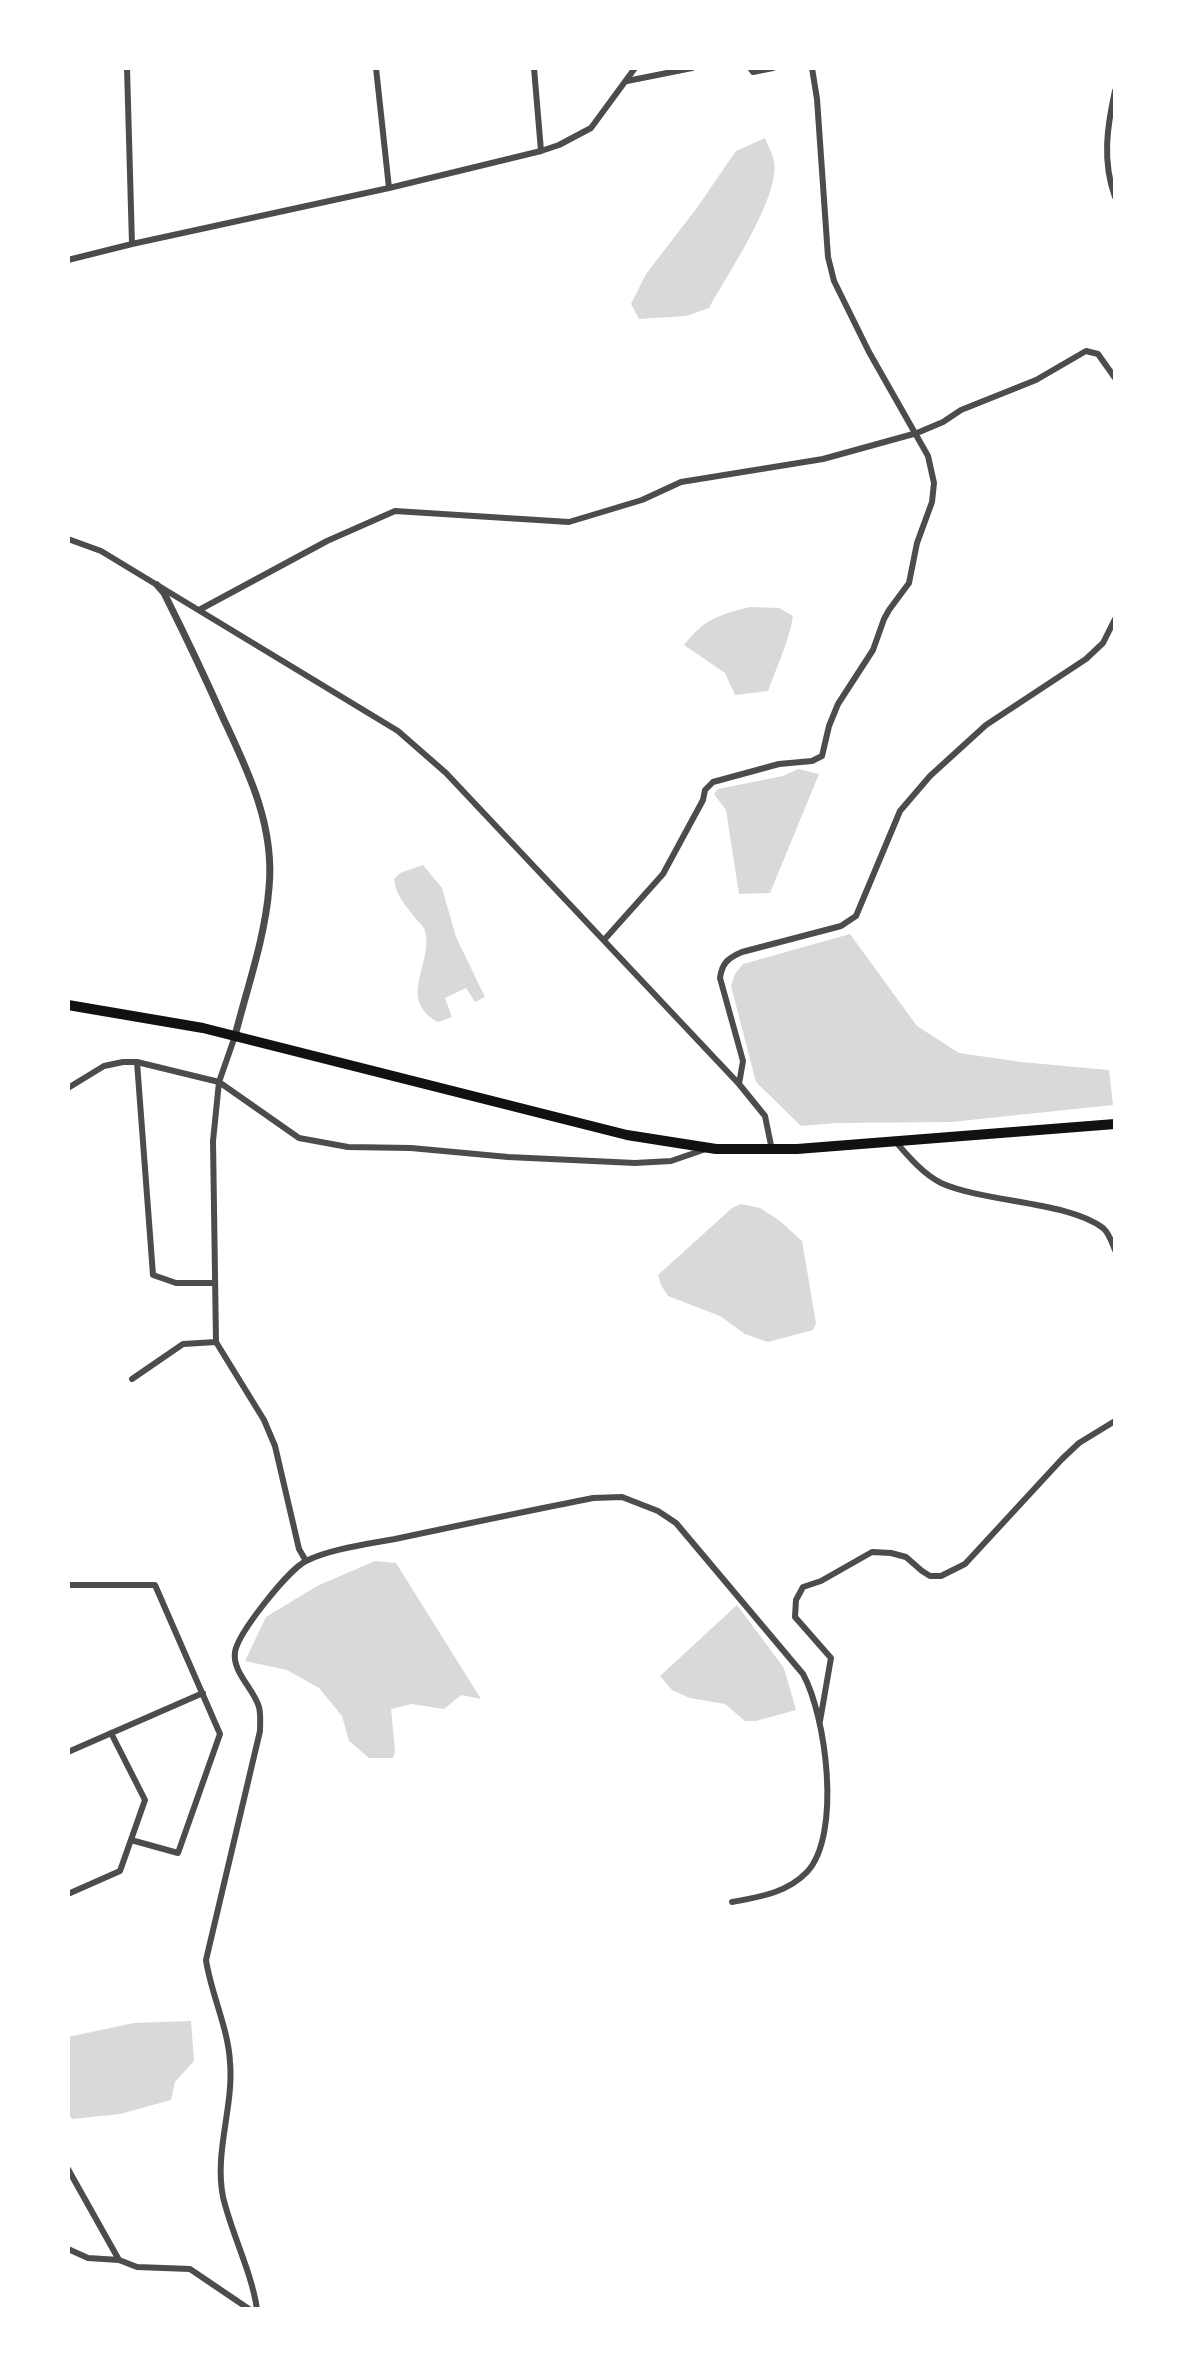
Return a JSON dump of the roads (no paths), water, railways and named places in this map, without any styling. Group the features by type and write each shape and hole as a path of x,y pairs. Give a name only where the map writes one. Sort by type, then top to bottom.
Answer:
{"highway":[{"path":"68,1005 235,1036 627,1135 707,1148 772,1150 1115,1124"}],"street":[{"path":"127,68 132,244"},
{"path":"376,68 389,188"},
{"path":"534,68 541,151"},
{"path":"68,260 389,188 559,145 591,128 635,68"},
{"path":"627,81 692,68"},
{"path":"750,68 753,72 773,68"},
{"path":"604,940 663,874 703,800 705,790 713,782 779,764 812,761 822,756 838,704 873,650 889,610 909,583 917,543 932,502 934,483 928,456 869,352 834,281 828,257 812,68"},
{"path":"1115,91 1107,134 1107,161 1115,197"},
{"path":"199,610 327,541 395,511 569,522 642,500 681,482 811,461 917,433 961,410 1036,380 1086,351 1098,354 1115,378"},
{"path":"68,539 101,551 398,731 446,773 739,1084 765,1116 772,1150"},
{"path":"157,585 164,593 254,786 269,850 270,886 265,922 235,1036 219,1082 213,1141 216,1342 264,1420 275,1446 299,1549 306,1561"},
{"path":"739,1084 743,1061 720,978 722,966 730,957 742,952 841,926 856,916 900,811 930,776 986,725 1086,659 1103,643 1115,619"},
{"path":"137,1062 153,1275 176,1283 214,1283"},
{"path":"68,1088 104,1066 137,1062 219,1082 299,1138 348,1147 411,1148 508,1157 635,1163 671,1161 707,1148"},
{"path":"895,1141 922,1170 940,1182 987,1197 1083,1218 1105,1230 1115,1250"},
{"path":"132,1379 183,1344 216,1342"},
{"path":"819,1728 831,1658 795,1617 796,1600 803,1587 848,1568 872,1552 906,1557 930,1576 941,1576 965,1564 1062,1459 1079,1443 1115,1421"},
{"path":"257,2309 251,2278 223,2194 222,2161 230,2060 206,1960 260,1731 258,1702 235,1663 235,1651 261,1607 296,1568 306,1561 364,1545 593,1498 622,1497 638,1502 676,1523 803,1674 812,1692 827,1769 828,1804 823,1840 807,1872 787,1887 764,1896 732,1902"},
{"path":"68,1585 155,1585 220,1734 178,1853 131,1840"},
{"path":"68,1752 203,1693"},
{"path":"68,1894 120,1871 145,1800 111,1733"},
{"path":"68,2169 119,2260"},
{"path":"68,2249 88,2258 119,2260 137,2267 190,2269 249,2309"}]}
